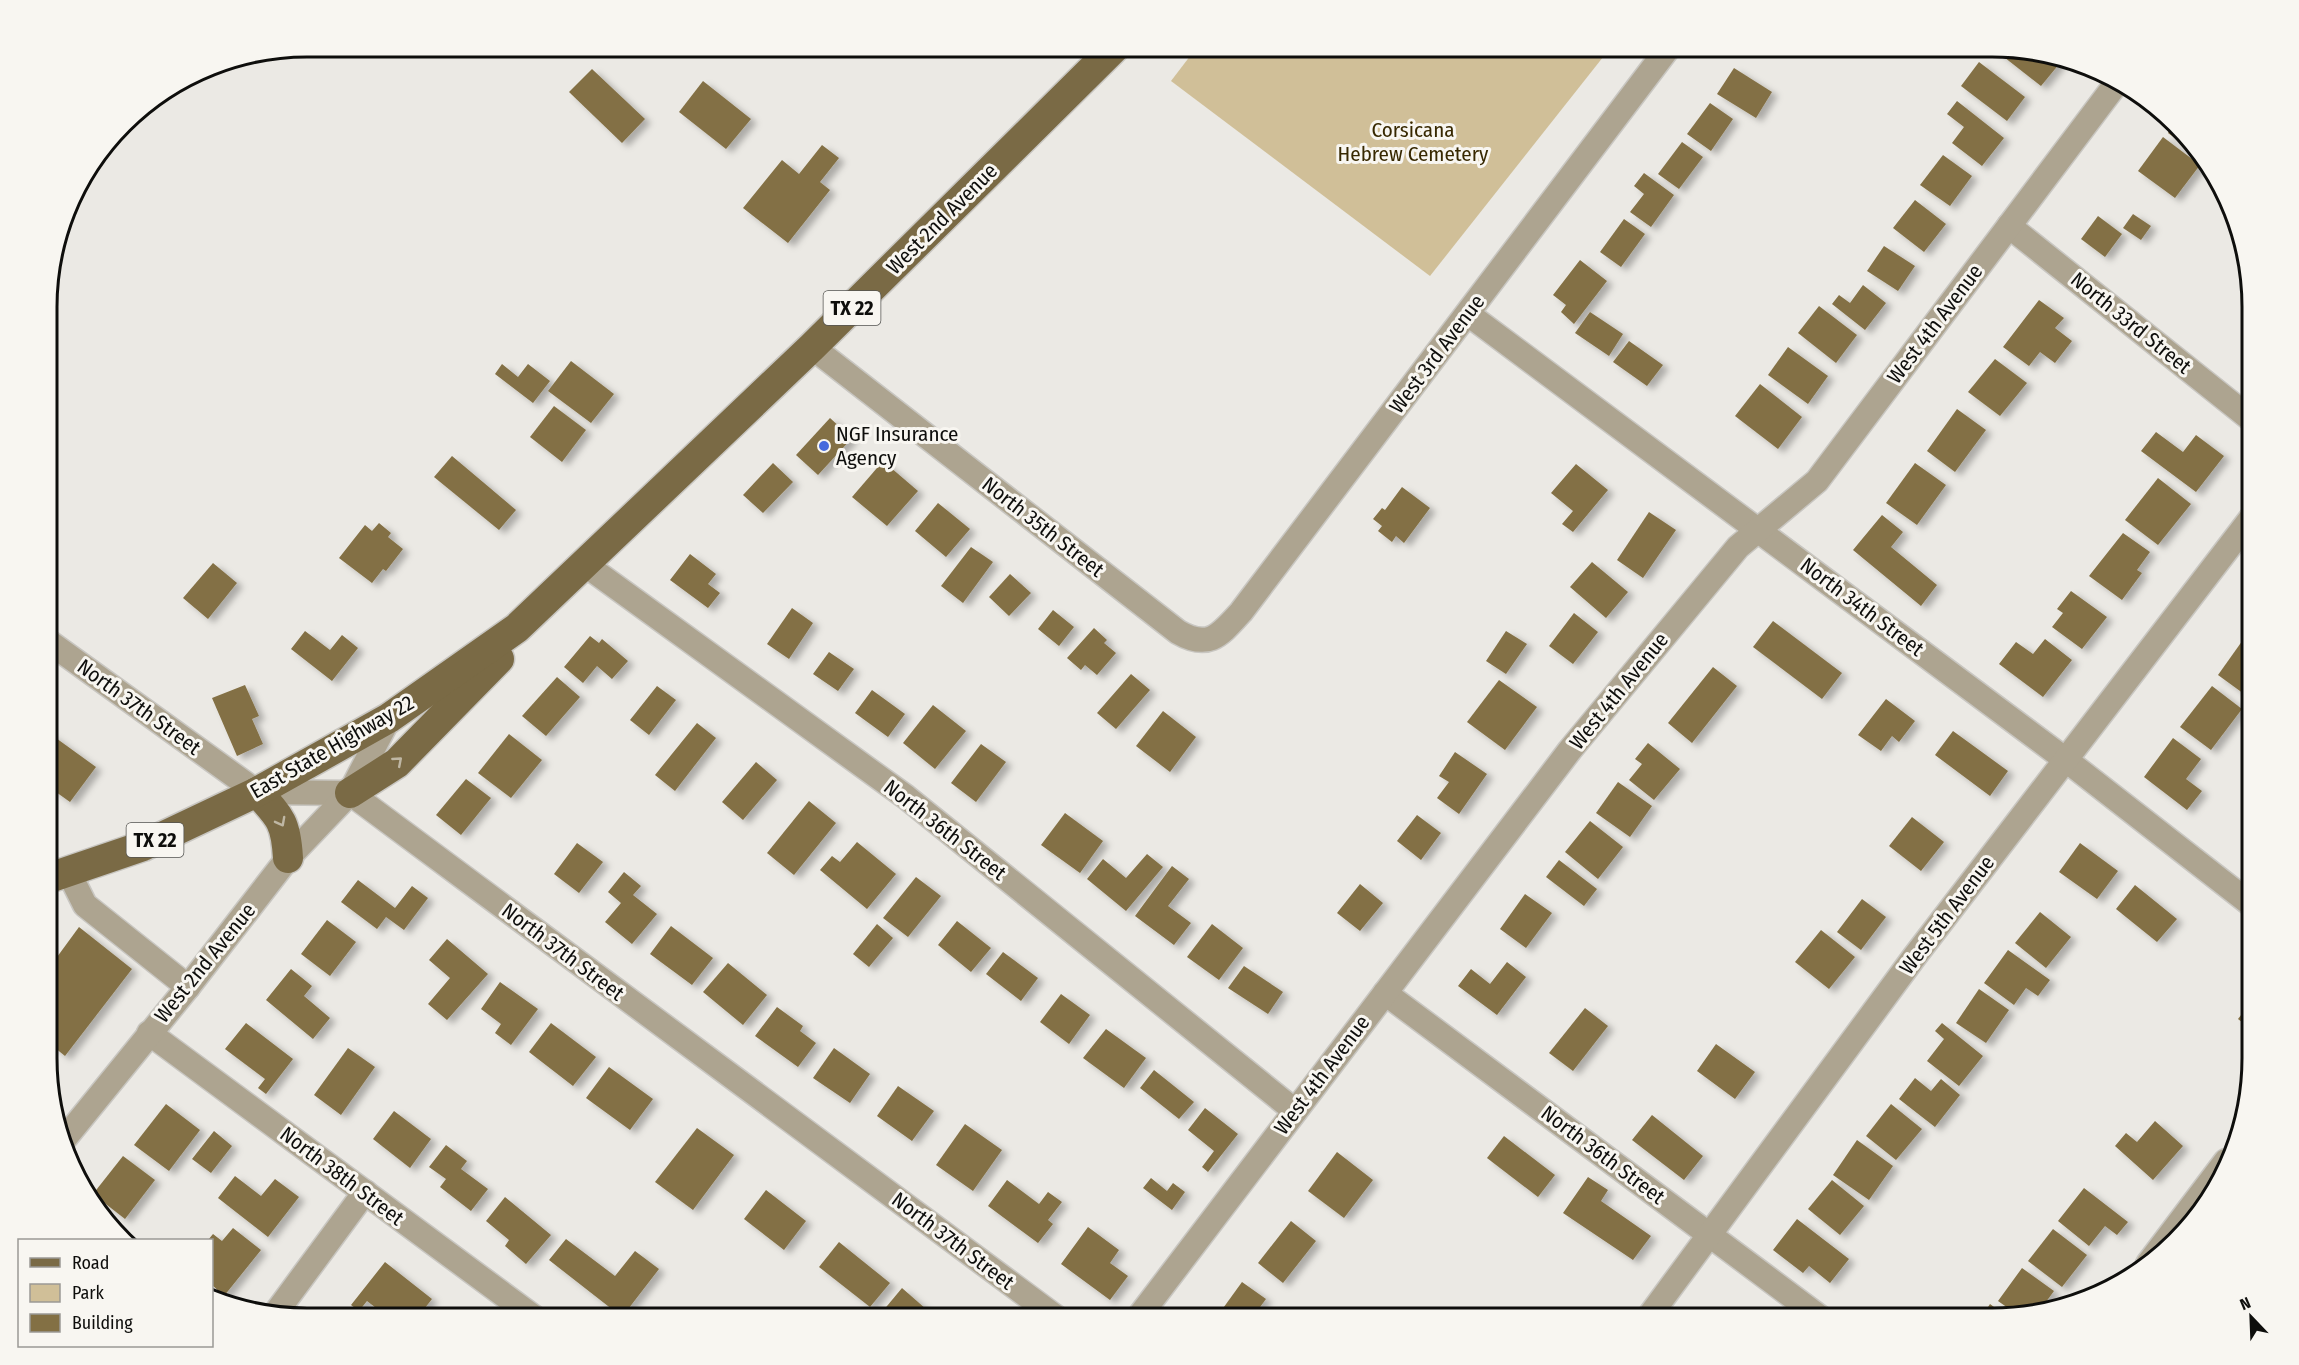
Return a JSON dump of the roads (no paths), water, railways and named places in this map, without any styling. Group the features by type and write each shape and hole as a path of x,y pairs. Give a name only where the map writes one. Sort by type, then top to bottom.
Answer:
{"main road":[{"name":"West 2nd Avenue","path":"584,563 812,347 1104,57"},
{"name":"East State Highway 22","path":"58,875 143,846 257,792 389,718 517,628 584,563"},
{"path":"350,793 397,763 500,658 517,628"},
{"path":"257,792 276,812 286,832 288,858"}],"street":[{"name":"West 3rd Avenue","path":"1190,639 1208,640 1220,635 1241,612 1662,57"},
{"name":"West 4th Avenue","path":"1153,1308 1295,1111 1570,750 1738,547 1817,481 2113,89"},
{"name":"North 33rd Street","path":"2009,226 2242,412"},
{"name":"North 34th Street","path":"1468,314 2066,760 2242,897"},
{"name":"North 35th Street","path":"812,347 1190,639"},
{"name":"West 5th Avenue","path":"1655,1308 1922,946 2242,530"},
{"name":"North 36th Street","path":"584,563 906,797 1295,1111"},
{"name":"North 37th Street","path":"57,648 257,792"},
{"name":"West 2nd Avenue","path":"69,1133 188,987 288,858 350,793 389,718"},
{"path":"257,792 350,793"},
{"name":"North 37th Street","path":"350,793 1044,1308"},
{"path":"58,875 85,905 188,987"},
{"name":"North 36th Street","path":"1385,993 1808,1308"},
{"name":"North 38th Street","path":"149,1033 521,1308"},
{"path":"2175,1229 2204,1190"},
{"path":"281,1306 364,1192"}],"place":[{"name":"NGF Insurance Agency","path":"824,446"}],"park label":[{"name":"Corsicana Hebrew Cemetery","path":"1413,142"}]}
